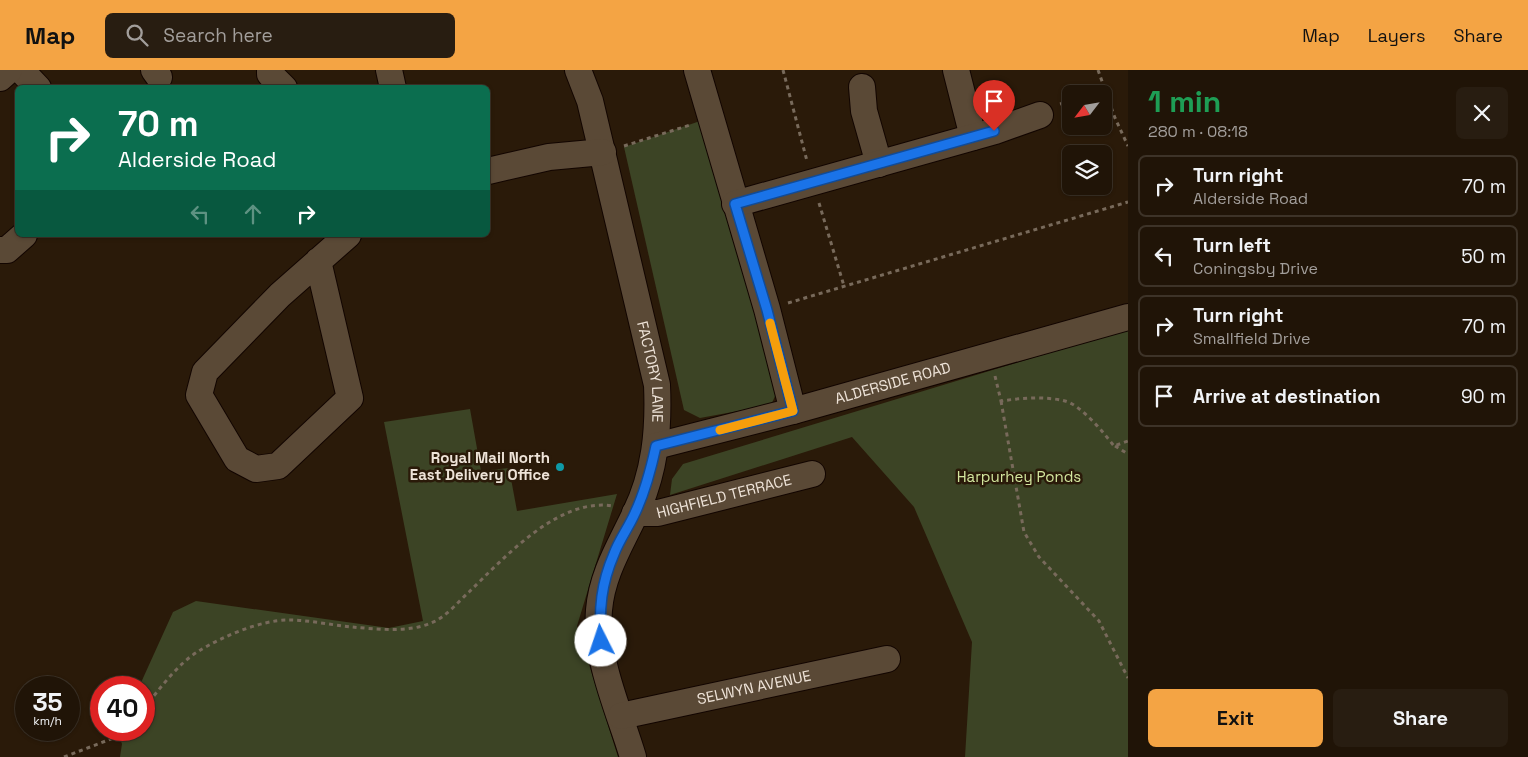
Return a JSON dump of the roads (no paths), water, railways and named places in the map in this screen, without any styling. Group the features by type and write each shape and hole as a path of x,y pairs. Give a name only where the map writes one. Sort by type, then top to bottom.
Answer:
{"street":[{"path":"0,78 9,70"},
{"path":"21,70 35,85"},
{"path":"270,70 270,74 281,85"},
{"path":"389,70 392,85"},
{"name":"FACTORY LANE","path":"578,70 610,150 656,385 658,416 656,446 648,478 635,513 614,553 604,582 599,610 602,657 633,757"},
{"path":"697,70 767,310 793,411"},
{"path":"956,70 974,137"},
{"path":"862,87 864,111 879,164"},
{"path":"735,204 974,137 1040,115"},
{"path":"490,171 549,157 610,150"},
{"path":"0,250 7,250 22,237"},
{"path":"318,262 350,398 278,466 256,469 236,458 199,395 205,372 280,295 346,237"},
{"name":"ALDERSIDE ROAD","path":"656,446 793,411 1128,317"},
{"name":"HIGHFIELD TERRACE","path":"635,513 658,513 812,474"},
{"name":"SELWYN AVENUE","path":"621,716 887,659"}],"place":[{"name":"Royal Mail North East Delivery Office","path":"560,467"}],"park label":[{"name":"Harpurhey Ponds","path":"1019,477"}]}
